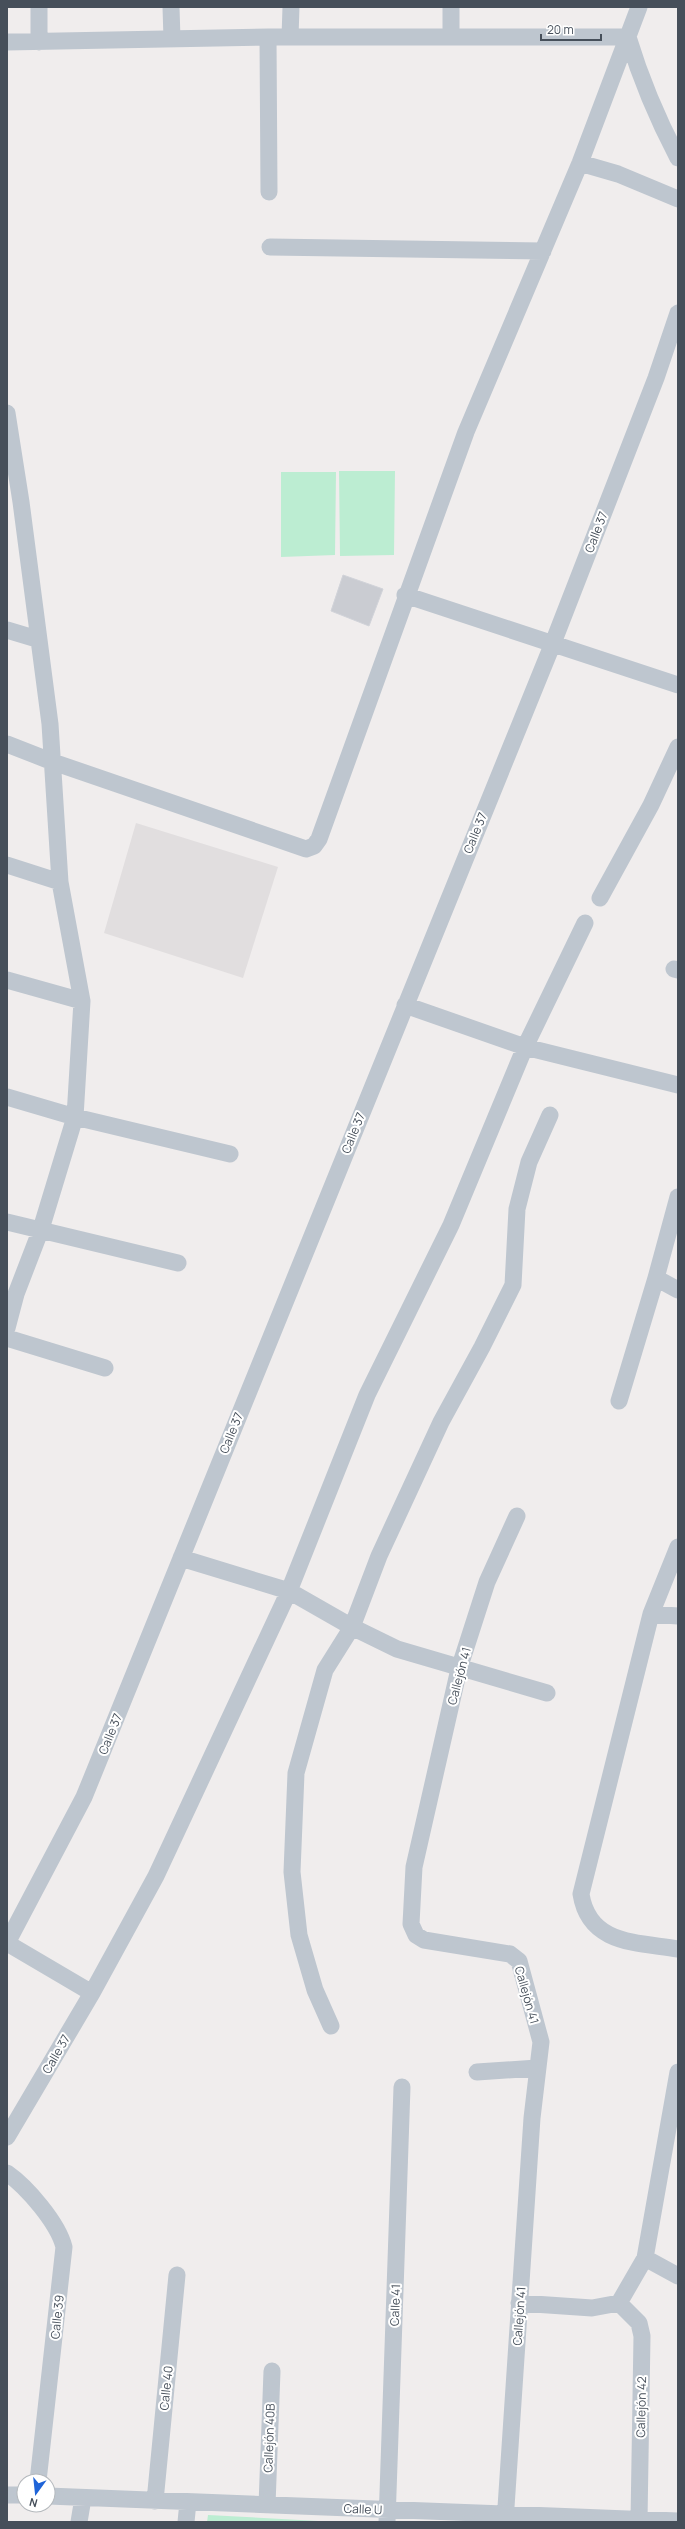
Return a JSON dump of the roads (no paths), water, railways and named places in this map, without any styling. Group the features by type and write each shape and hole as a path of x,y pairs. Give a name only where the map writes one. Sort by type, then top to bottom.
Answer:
{"street":[{"path":"39,7 39,42"},
{"path":"171,7 172,39"},
{"path":"290,37 291,7"},
{"path":"451,7 451,37"},
{"path":"7,744 53,762 306,849 314,846 319,839 405,595 466,432 580,163 639,7"},
{"path":"7,42 268,37 628,37"},
{"path":"268,37 269,192"},
{"path":"628,37 656,115 678,158"},
{"path":"580,163 618,174 678,199"},
{"path":"270,247 542,251"},
{"name":"Calle 37","path":"7,1943 84,1797 553,643 656,378 678,314"},
{"path":"7,413 14,500 37,639 53,762 60,882 82,1001 75,1118 41,1229 16,1294 7,1328"},
{"path":"405,595 678,685"},
{"path":"7,630 37,639"},
{"path":"600,898 651,805 678,747"},
{"path":"7,865 60,882"},
{"name":"Calle 37","path":"7,2137 92,1993 156,1876 289,1591 367,1395 451,1225 525,1047 584,924"},
{"path":"7,980 82,1001"},
{"path":"405,1006 525,1047 678,1085"},
{"path":"7,1097 75,1118 230,1154"},
{"path":"331,2026 315,1990 299,1935 292,1872 296,1773 325,1670 352,1627 379,1556 441,1422 482,1347 512,1285 517,1209 529,1162 550,1114"},
{"path":"619,1400 677,1204"},
{"path":"7,1222 178,1262"},
{"path":"656,1278 678,1290"},
{"path":"7,1338 105,1368"},
{"name":"Callejón 41","path":"506,2518 532,2118 541,2042 519,1961 510,1954 424,1940 416,1935 411,1924 414,1867 459,1669 487,1582 518,1516"},
{"path":"678,1547 651,1614 581,1894 583,1905 589,1918 599,1929 614,1938 678,1949"},
{"path":"181,1558 289,1591 352,1627 397,1649 459,1669 547,1693"},
{"path":"651,1614 678,1616"},
{"path":"7,1943 92,1993"},
{"path":"477,2072 537,2068"},
{"path":"519,2303 592,2308 619,2303 645,2258 678,2072"},
{"name":"Calle 41","path":"388,2516 402,2087"},
{"name":"Calle 39","path":"7,2173 15,2179 44,2212 61,2235 64,2247 39,2473"},
{"path":"645,2258 678,2276"},
{"name":"Calle 40","path":"155,2501 177,2275"},
{"name":"Callejón 42","path":"619,2303 639,2323 642,2336 639,2520"},
{"name":"Callejón 40B","path":"267,2505 272,2371"},
{"name":"Calle U","path":"56,2496 267,2505 388,2516 678,2521"},
{"path":"79,2522 83,2498"},
{"path":"186,2522 188,2502"}]}
